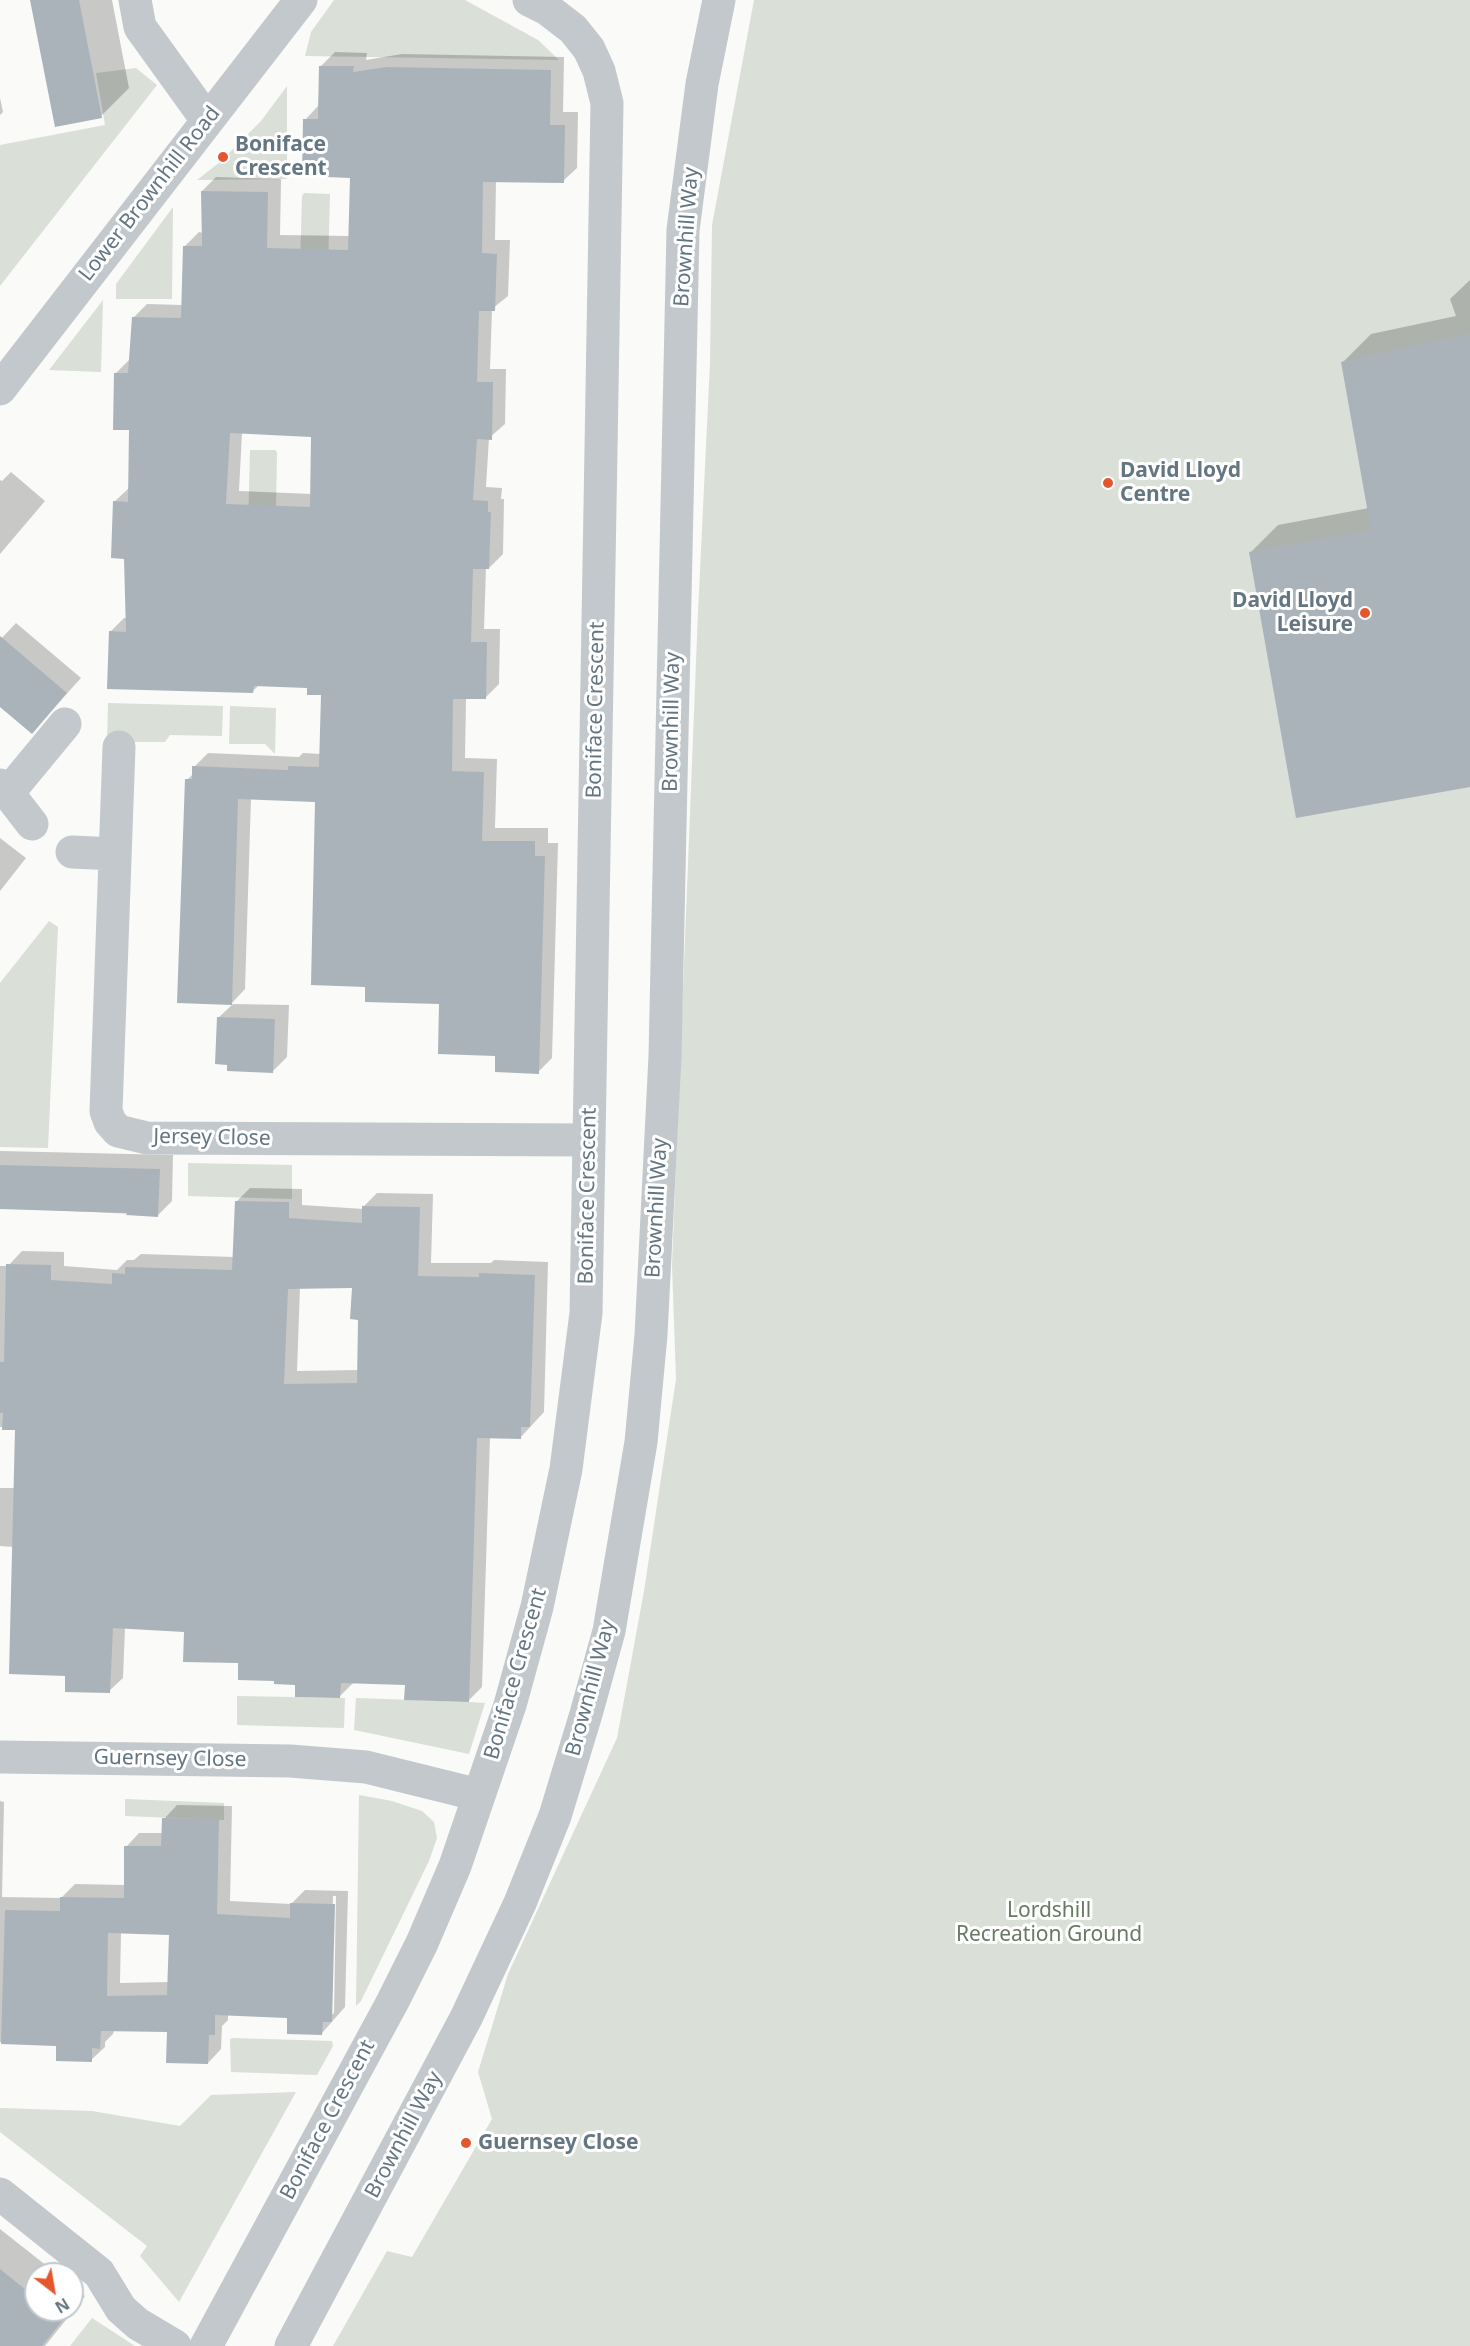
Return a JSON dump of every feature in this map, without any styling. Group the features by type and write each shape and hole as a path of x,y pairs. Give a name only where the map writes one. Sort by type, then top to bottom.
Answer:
{"street":[{"path":"135,0 140,27 207,120"},
{"name":"Lower Brownhill Road","path":"0,389 301,0"},
{"name":"Boniface Crescent","path":"206,2346 422,1943 454,1866 510,1705 537,1607 564,1487 586,1314 607,103 599,71 589,48 573,30 547,9 529,0"},
{"name":"Brownhill Way","path":"291,2346 466,2018 520,1903 555,1816 609,1631 641,1442 651,1335 665,1056 683,230 702,84 719,0"},
{"path":"32,824 4,789 65,724"},
{"name":"Jersey Close","path":"119,747 106,1111 110,1122 118,1131 147,1138 589,1140"},
{"path":"72,852 115,854"},
{"name":"Guernsey Close","path":"0,1757 290,1761 366,1767 479,1795"},
{"path":"0,2194 99,2273 121,2309 138,2324 175,2346"}],"green space":[{"path":"334,0 465,0 538,40 559,60 305,56 311,32"},
{"name":"Lordshill Recreation Ground","path":"754,0 1470,0 1470,2346 333,2346 387,2251 412,2257 492,2119 478,2072 508,1974 617,1738 644,1591 676,1379 672,1265 710,363 712,225"},
{"path":"136,68 157,85 0,286 0,145 105,125 96,73"},
{"path":"287,86 287,179 197,180 220,162 261,121"},
{"path":"304,193 330,194 327,309 299,305 302,196"},
{"path":"173,207 172,299 116,299 116,284"},
{"path":"103,300 101,372 49,370"},
{"path":"250,450 275,450 277,452 275,567 247,568"},
{"path":"108,703 223,706 222,736 170,735 165,742 107,742"},
{"path":"230,706 276,708 275,754 265,744 229,744"},
{"path":"49,921 58,927 48,1148 0,1147 0,983"},
{"path":"188,1163 292,1165 292,1199 188,1196"},
{"path":"237,1696 345,1698 344,1728 237,1725"},
{"path":"356,1698 485,1703 469,1754 354,1730"},
{"path":"359,1795 392,1801 422,1811 434,1822 437,1838 429,1861 361,2001 356,2006"},
{"path":"125,1799 224,1803 224,1820 125,1816"},
{"path":"230,2039 332,2041 333,2046 317,2075 231,2072"},
{"path":"296,2092 179,2302 140,2256 147,2246 0,2132 0,2108 92,2111 180,2126 211,2095"},
{"path":"92,2318 135,2346 70,2346"}],"building":[{"path":"30,0 79,0 102,118 55,127"},
{"path":"319,66 354,66 353,72 387,67 551,70 550,125 565,125 564,183 483,182 482,253 497,254 495,311 479,311 477,382 493,382 492,440 477,439 473,500 488,501 488,512 491,512 489,569 473,569 471,642 487,642 486,699 453,699 452,771 484,772 482,841 535,841 535,856 545,856 539,1074 495,1072 495,1056 438,1054 439,1004 365,1002 365,987 311,985 315,802 238,799 232,1005 177,1003 185,779 192,779 192,766 288,770 288,766 319,767 321,695 307,695 307,688 254,686 253,693 107,689 109,631 126,632 124,559 111,558 113,501 128,502 129,430 113,430 114,373 128,373 132,317 181,318 183,246 202,246 201,191 268,192 267,248 348,250 350,178 302,176 303,119 318,119","holes":["230,433 311,437 310,507 226,504"]},
{"name":"David Lloyd Leisure","path":"1470,333 1470,787 1296,818 1249,552 1371,530 1341,362"},
{"path":"0,636 67,693 32,734 0,707"},
{"path":"217,1017 275,1019 273,1073 227,1071 227,1065 215,1064"},
{"path":"0,1165 160,1169 158,1217 126,1215 127,1213 0,1209"},
{"path":"235,1201 289,1202 289,1218 362,1223 362,1206 420,1207 418,1276 479,1277 479,1273 535,1275 530,1427 521,1427 521,1439 477,1438 469,1702 404,1700 405,1685 341,1683 340,1698 295,1697 295,1685 274,1684 274,1681 238,1680 238,1663 183,1662 184,1632 113,1628 110,1693 65,1692 65,1676 9,1674 15,1430 2,1430 3,1413 0,1413 0,1362 4,1362 6,1264 51,1265 51,1280 112,1284 112,1273 125,1274 125,1267 232,1270","holes":["352,1288 350,1319 358,1320 357,1383 284,1384 288,1289"]},
{"path":"162,1818 219,1819 217,1914 290,1918 290,1903 335,1904 332,2022 323,2022 322,2035 287,2034 287,2018 215,2015 215,2035 209,2035 208,2064 166,2063 167,2032 101,2031 100,2049 92,2048 92,2062 56,2061 56,2046 1,2044 5,1910 60,1911 60,1897 124,1898 124,1846 161,1846","holes":["108,1933 169,1935 167,1995 107,1996"]},
{"path":"0,2269 24,2288 24,2322 61,2322 42,2346 0,2346"}],"place":[{"name":"Boniface Crescent","path":"223,157"},
{"name":"David Lloyd Centre","path":"1108,483"},
{"name":"David Lloyd Leisure","path":"1365,613"},
{"name":"Guernsey Close","path":"466,2143"}]}
